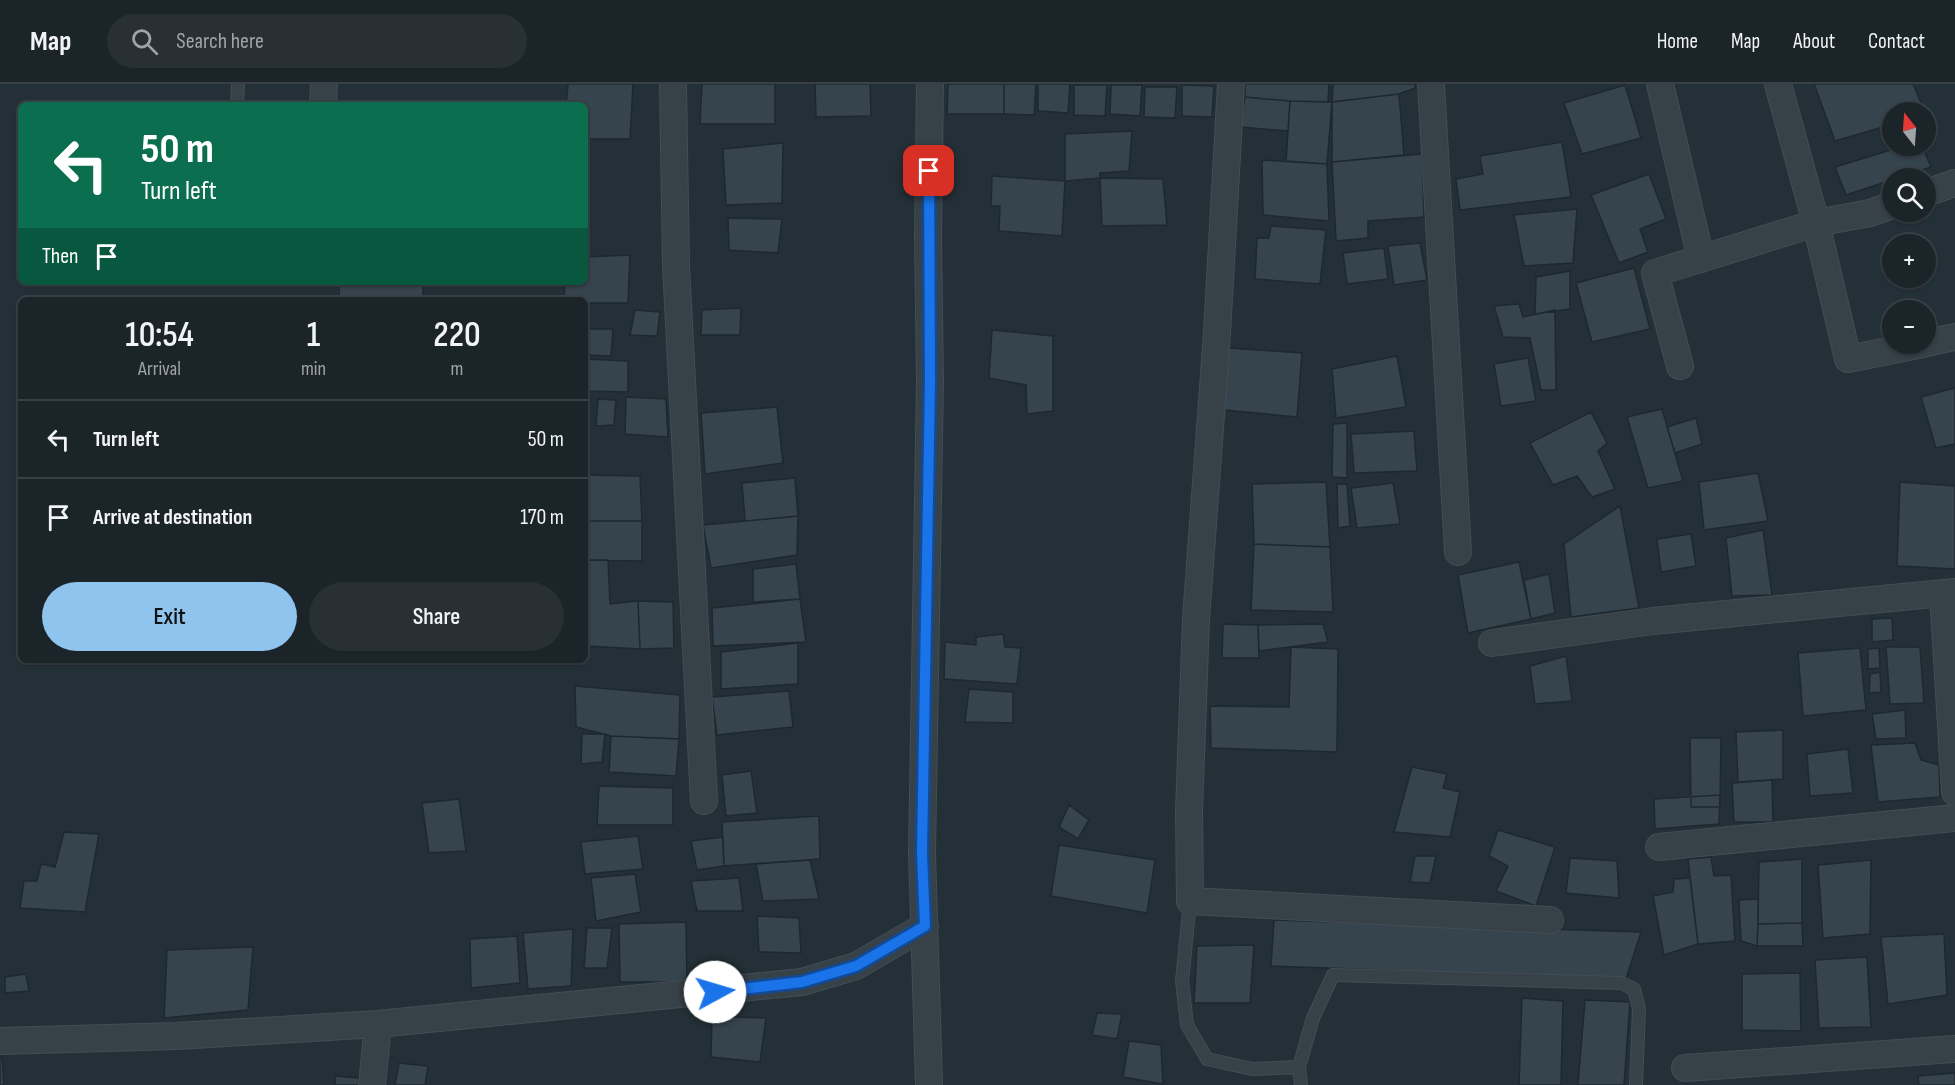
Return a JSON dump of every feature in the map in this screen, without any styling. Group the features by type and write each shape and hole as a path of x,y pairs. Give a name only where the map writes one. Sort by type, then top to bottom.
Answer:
{"street":[{"path":"323,102 324,84"},
{"path":"672,84 676,278 704,801"},
{"path":"929,1085 922,853 930,381 928,237 930,84"},
{"path":"1231,84 1217,333 1196,619 1189,810 1190,901 1550,920"},
{"path":"1431,84 1458,552"},
{"path":"1660,84 1701,259"},
{"path":"1778,84 1816,223 1848,359 1882,352"},
{"path":"1936,190 1955,183"},
{"path":"1680,366 1655,273 1816,223 1882,209"},
{"path":"1936,341 1955,337"},
{"path":"1492,643 1653,621 1949,593 1955,792"},
{"path":"1659,847 1955,818"},
{"path":"0,1041 177,1036 378,1024 802,982 856,966 925,926"},
{"path":"372,1085 378,1024"},
{"path":"1685,1068 1955,1049"}],"lane":[{"path":"237,102 238,84"},
{"path":"1190,901 1182,981 1187,1025 1207,1059 1252,1069 1299,1067"},
{"path":"1301,1085 1299,1067 1313,1018 1333,975 1621,983 1634,989 1639,1009 1636,1085"}],"building":[{"path":"568,84 633,84 630,139 588,139 588,102 566,102"},
{"path":"702,84 775,84 775,124 700,124"},
{"path":"815,84 870,84 871,116 816,117"},
{"path":"948,84 1004,84 1004,114 947,114"},
{"path":"1004,84 1036,84 1034,115 1004,114"},
{"path":"1038,84 1070,84 1068,113 1038,111"},
{"path":"1245,84 1329,84 1328,102 1245,97"},
{"path":"1333,84 1415,84 1415,88 1399,94 1332,102"},
{"path":"1814,84 1913,84 1921,102 1882,102 1882,127 1835,141"},
{"path":"1074,85 1107,85 1105,116 1074,115"},
{"path":"1111,85 1142,85 1140,116 1110,114"},
{"path":"1182,85 1214,86 1212,117 1182,116"},
{"path":"1625,85 1641,138 1582,154 1564,103"},
{"path":"1145,87 1177,87 1175,118 1144,117"},
{"path":"1399,94 1404,155 1332,162 1332,102"},
{"path":"1245,97 1290,101 1288,131 1240,127"},
{"path":"1290,101 1332,102 1327,164 1286,161"},
{"path":"1132,131 1129,171 1100,173 1100,178 1065,181 1065,134"},
{"path":"1562,142 1571,197 1460,210 1456,179 1483,174 1480,156"},
{"path":"783,143 782,203 726,205 723,149"},
{"path":"1882,153 1882,156 1926,156 1931,167 1882,168 1882,183 1846,195 1835,167"},
{"path":"1422,154 1424,217 1368,221 1368,238 1336,241 1332,162"},
{"path":"1262,160 1327,164 1329,221 1263,215"},
{"path":"1649,174 1666,219 1640,229 1648,252 1619,263 1591,195"},
{"path":"992,176 1065,181 1062,236 999,231 1000,206 991,206"},
{"path":"1100,178 1163,179 1167,225 1102,226"},
{"path":"1577,209 1573,263 1524,266 1514,215"},
{"path":"728,218 782,219 778,253 729,250"},
{"path":"1271,226 1326,230 1320,284 1255,279 1257,238 1269,238"},
{"path":"1420,243 1427,280 1394,285 1388,246"},
{"path":"1384,248 1388,279 1347,284 1343,253"},
{"path":"630,255 628,303 588,303 588,297 564,297 565,285 588,285 588,257"},
{"path":"1634,268 1650,329 1592,342 1576,283"},
{"path":"1570,271 1570,309 1535,314 1536,277"},
{"path":"339,285 423,285 423,297 339,297"},
{"path":"1519,304 1523,317 1555,310 1556,390 1541,390 1530,338 1503,337 1494,306"},
{"path":"741,308 740,335 701,335 702,310"},
{"path":"635,310 660,312 657,336 630,335"},
{"path":"588,329 613,329 611,356 588,355"},
{"path":"992,330 1053,336 1053,411 1027,414 1026,385 989,378"},
{"path":"1229,348 1302,353 1297,417 1224,410"},
{"path":"1397,356 1406,407 1336,418 1332,369"},
{"path":"1528,358 1536,401 1501,406 1494,364"},
{"path":"588,359 628,361 628,392 588,391"},
{"path":"1955,388 1955,444 1936,448 1921,397"},
{"path":"626,397 666,399 668,437 625,434"},
{"path":"598,399 616,400 614,425 596,426"},
{"path":"777,407 783,463 705,474 701,413"},
{"path":"1662,409 1683,481 1648,488 1627,417"},
{"path":"1591,412 1607,443 1598,451 1615,489 1592,497 1577,476 1553,485 1530,443"},
{"path":"1696,418 1702,444 1675,453 1667,427"},
{"path":"1347,423 1347,478 1332,477 1333,424"},
{"path":"1414,431 1417,471 1354,473 1351,434"},
{"path":"1758,473 1768,521 1704,530 1699,482"},
{"path":"588,475 640,476 642,521 588,521"},
{"path":"795,478 798,516 745,521 742,483"},
{"path":"1326,482 1330,547 1254,544 1252,484"},
{"path":"1900,482 1955,486 1955,569 1897,566"},
{"path":"1393,483 1400,524 1357,528 1351,488"},
{"path":"1337,484 1347,484 1350,526 1338,528"},
{"path":"1620,506 1639,608 1571,617 1564,544"},
{"path":"798,516 797,555 711,568 703,525"},
{"path":"588,521 642,521 642,561 588,560"},
{"path":"1763,530 1772,595 1732,596 1726,538"},
{"path":"1691,534 1696,566 1661,572 1657,539"},
{"path":"1254,544 1330,547 1333,612 1251,610"},
{"path":"588,560 608,560 610,604 638,601 640,649 588,646"},
{"path":"1519,562 1531,619 1468,633 1458,575"},
{"path":"796,564 800,599 753,602 753,569"},
{"path":"1549,574 1555,613 1531,619 1524,580"},
{"path":"800,599 806,642 713,646 712,608"},
{"path":"638,601 673,602 674,648 640,649"},
{"path":"1892,618 1893,640 1872,642 1872,619"},
{"path":"1223,624 1258,625 1259,658 1222,658"},
{"path":"1323,624 1328,642 1259,651 1258,625"},
{"path":"1003,634 1005,647 1021,648 1017,684 944,679 945,642 976,645 976,637"},
{"path":"798,643 798,684 721,689 721,652"},
{"path":"1291,647 1338,649 1337,752 1211,748 1210,706 1289,707"},
{"path":"1886,647 1920,647 1924,703 1890,704"},
{"path":"1860,648 1866,710 1803,716 1798,653"},
{"path":"1879,648 1880,668 1868,669 1868,649"},
{"path":"1566,656 1572,701 1535,704 1530,666"},
{"path":"1880,672 1881,692 1869,693 1870,674"},
{"path":"575,686 680,695 679,739 611,736 576,727"},
{"path":"969,689 1013,692 1013,723 965,722"},
{"path":"789,691 793,727 717,735 712,697"},
{"path":"1905,710 1906,738 1876,739 1872,714"},
{"path":"1783,730 1783,779 1738,782 1736,732"},
{"path":"582,734 605,734 602,762 581,764"},
{"path":"611,736 679,739 676,776 609,772"},
{"path":"1690,738 1721,738 1720,807 1691,807"},
{"path":"1915,743 1921,760 1939,765 1940,797 1878,802 1871,745"},
{"path":"1848,749 1853,793 1810,796 1807,754"},
{"path":"1412,767 1447,774 1443,788 1460,792 1450,837 1394,832"},
{"path":"751,771 757,813 726,816 722,775"},
{"path":"1772,780 1773,822 1734,822 1732,783"},
{"path":"599,786 673,788 673,825 597,825"},
{"path":"1720,795 1719,824 1655,829 1654,799"},
{"path":"459,799 466,851 429,853 422,803"},
{"path":"1069,805 1089,820 1078,839 1059,827"},
{"path":"819,816 820,859 724,866 722,822"},
{"path":"1498,830 1555,847 1536,906 1496,891 1508,866 1489,856"},
{"path":"64,832 99,834 85,912 20,908 24,881 37,881 41,864 55,867"},
{"path":"638,836 643,869 585,874 581,842"},
{"path":"723,837 724,866 697,870 691,841"},
{"path":"1059,845 1155,860 1147,913 1051,896"},
{"path":"1415,856 1436,856 1430,883 1410,882"},
{"path":"1711,857 1714,876 1731,875 1735,941 1698,944 1688,859"},
{"path":"1570,858 1617,861 1619,898 1566,893"},
{"path":"1802,859 1802,923 1758,924 1759,862"},
{"path":"810,860 819,899 763,901 756,864"},
{"path":"1871,860 1870,934 1823,938 1818,865"},
{"path":"635,874 641,912 596,921 591,878"},
{"path":"739,878 743,911 697,911 691,881"},
{"path":"1690,878 1698,944 1664,955 1653,896 1673,892 1674,879"},
{"path":"1758,899 1757,946 1741,941 1739,900"},
{"path":"757,916 799,918 801,953 759,952"},
{"path":"1274,920 1641,932 1626,979 1271,966"},
{"path":"686,922 687,982 620,982 619,924"},
{"path":"1802,923 1803,946 1757,946 1758,924"},
{"path":"587,928 612,928 607,968 584,968"},
{"path":"573,929 571,986 528,989 523,933"},
{"path":"1944,934 1947,995 1888,1004 1881,937"},
{"path":"517,936 520,983 471,988 470,939"},
{"path":"1254,945 1250,1003 1194,1003 1197,946"},
{"path":"253,947 248,1010 164,1018 167,950"},
{"path":"1867,957 1871,1027 1819,1028 1815,960"},
{"path":"1800,973 1801,1031 1742,1030 1742,974"},
{"path":"26,974 29,991 5,993 5,977"},
{"path":"1522,998 1563,1001 1561,1085 1519,1085"},
{"path":"1585,1000 1630,1002 1624,1085 1578,1085"},
{"path":"1097,1013 1122,1014 1117,1039 1092,1035"},
{"path":"712,1016 766,1018 760,1062 711,1057"},
{"path":"1129,1041 1161,1045 1163,1084 1123,1077"},
{"path":"0,1056 2,1056 4,1085 0,1085"},
{"path":"399,1063 428,1066 425,1085 395,1085"},
{"path":"1955,1073 1955,1085 1919,1085 1918,1076"},
{"path":"335,1076 359,1078 359,1085 335,1085"}],"route":[{"path":"715,992 802,982 856,966 925,926 922,853 930,381 929,171"}]}
